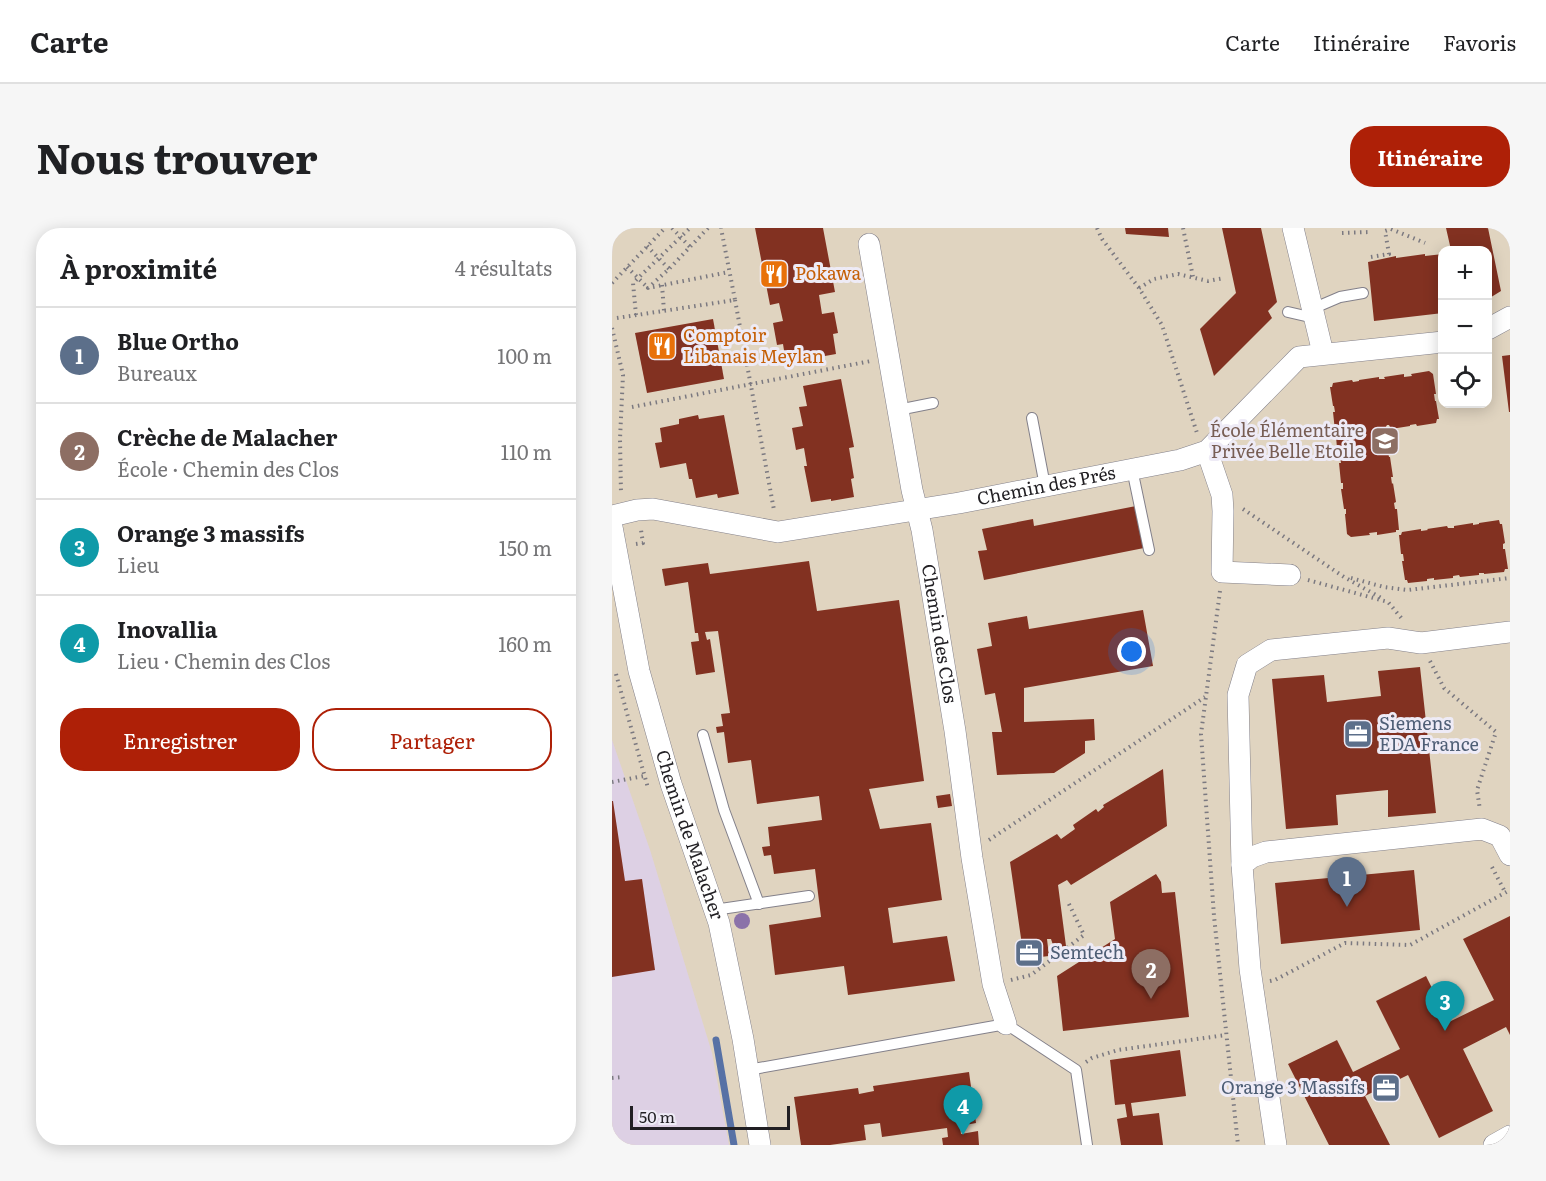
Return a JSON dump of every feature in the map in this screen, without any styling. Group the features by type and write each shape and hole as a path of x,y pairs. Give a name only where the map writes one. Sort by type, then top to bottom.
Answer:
{"street":[{"path":"1293,228 1323,353"},
{"name":"Chemin des Clos","path":"869,244 912,490 918,510 955,731 972,858 993,984 1006,1024"},
{"path":"1492,327 1510,317"},
{"name":"Chemin des Prés","path":"616,518 653,509 778,532 918,510 1180,460 1207,451 1299,357 1438,342"},
{"path":"1207,451 1222,495 1224,512 1222,572 1290,575"},
{"name":"Chemin de Malacher","path":"616,518 623,606 671,784 719,923 748,1070 760,1145"},
{"path":"1276,1145 1252,985 1242,865 1238,695 1247,665 1271,650 1388,638 1421,644 1510,632"},
{"path":"1242,865 1252,857 1266,852 1482,829 1500,836 1510,855"},
{"path":"1494,1145 1510,1136"}],"lane":[{"path":"1288,312 1313,314 1340,297 1363,293"},
{"path":"898,410 933,404"},
{"path":"1032,418 1045,486"},
{"path":"1132,469 1149,550"},
{"path":"703,735 724,810 759,904"},
{"path":"714,910 809,896"},
{"path":"748,1070 1006,1024 1076,1070 1087,1145"}],"path":[{"path":"612,283 665,228"},
{"path":"672,228 690,247"},
{"path":"636,315 633,283 690,228"},
{"path":"648,288 708,228"},
{"path":"721,228 778,532"},
{"path":"1097,228 1102,239 1139,288 1162,325 1197,432 1207,451"},
{"path":"1183,228 1193,277"},
{"path":"1371,257 1389,254 1385,231 1391,229 1425,243"},
{"path":"1342,233 1370,232"},
{"path":"647,246 669,269"},
{"path":"627,267 648,288"},
{"path":"648,288 729,272"},
{"path":"1139,288 1154,279 1178,274 1208,281 1224,278"},
{"path":"662,285 664,311"},
{"path":"617,318 735,300"},
{"path":"612,328 623,375 620,481 616,518"},
{"path":"632,407 889,357"},
{"path":"1222,495 1344,577 1388,602 1421,644 1444,688 1496,732 1477,790 1480,810"},
{"path":"1222,572 1201,734 1214,916 1238,1145"},
{"path":"1290,575 1388,602"},
{"path":"1344,577 1384,587 1408,590 1510,578"},
{"path":"615,667 650,792"},
{"path":"988,840 1206,696"},
{"path":"612,782 644,776"},
{"path":"1252,985 1275,980 1345,943 1410,945 1510,890"},
{"path":"993,984 1031,975 1084,935 1067,900"},
{"path":"1076,1070 1092,1058 1118,1050 1226,1035"},
{"path":"612,1078 623,1077"}],"shaded area":[{"path":"622,228 1510,228 1510,1145 612,1145 613,239"},
{"path":"612,740 650,850 712,1053 729,1145 612,1145"}],"building":[{"path":"755,228 823,228 835,292 819,295 822,314 834,312 838,333 833,334 836,354 786,363 783,344 777,345 773,323 783,321 779,303 770,305"},
{"path":"1125,228 1168,228 1169,237 1126,234"},
{"path":"1222,228 1261,228 1277,302 1268,311 1272,318 1214,376 1200,329 1236,293"},
{"path":"1446,228 1488,228 1492,246 1450,246"},
{"path":"1492,247 1501,291 1492,297"},
{"path":"1438,255 1438,314 1374,321 1368,262 1396,256 1396,258"},
{"path":"713,319 724,379 647,393 635,333"},
{"path":"1510,355 1510,412 1509,412 1502,356"},
{"path":"1429,371 1433,374 1436,394 1434,394 1439,419 1436,423 1391,429 1387,425 1384,430 1387,432 1390,451 1388,452 1399,530 1351,537 1347,534 1346,509 1344,509 1341,489 1343,489 1343,483 1341,483 1339,463 1341,463 1340,457 1338,458 1336,437 1338,437 1335,431 1333,412 1335,412 1330,387 1333,383 1379,377 1379,379 1385,379 1384,377 1404,374 1404,377 1412,376 1411,374"},
{"path":"841,379 854,447 849,448 854,478 851,479 854,497 811,502 804,466 807,466 804,448 796,450 792,428 803,426 799,407 807,406 803,386"},
{"path":"698,415 699,419 724,415 739,494 718,498 717,494 696,498 686,463 660,468 655,443 662,442 660,428 679,424 679,419"},
{"path":"1136,506 1144,548 984,580 978,551 987,550 982,529 1033,519 1034,526"},
{"path":"1499,520 1502,524 1505,543 1503,549 1505,549 1508,569 1504,572 1479,573 1479,575 1460,577 1459,575 1453,578 1434,580 1434,578 1408,583 1405,580 1399,535 1402,532 1447,526 1454,528 1454,526"},
{"path":"809,561 817,611 899,600 924,781 869,789 880,829 931,823 942,900 888,908 893,943 947,936 955,981 848,995 844,966 775,975 769,925 821,917 815,869 774,874 771,855 764,856 762,847 770,846 768,827 822,820 819,796 757,804 751,760 728,763 724,732 717,733 716,727 723,726 721,714 730,713 718,631 705,632 707,640 710,639 715,672 696,675 691,642 699,641 698,633 695,633 688,582 665,586 662,569 708,563 710,574"},
{"path":"1143,610 1153,666 1024,688 1024,722 1094,719 1095,740 1085,741 1085,753 1054,773 997,775 992,732 1002,732 995,693 985,695 977,649 992,646 988,623 1027,616 1029,629"},
{"path":"1420,667 1436,813 1388,817 1388,790 1336,795 1338,825 1286,829 1272,679 1324,675 1327,702 1381,696 1378,671"},
{"path":"1163,769 1167,826 1071,885 1067,880 1058,885 1066,946 1054,948 1051,939 1047,939 1049,956 1024,959 1010,862 1057,834 1061,839 1075,829 1073,825 1096,809 1098,812 1104,807 1103,805"},
{"path":"950,794 952,806 938,808 936,796"},
{"path":"612,801 625,881 642,879 655,970 612,977"},
{"path":"1414,870 1420,930 1281,944 1275,883"},
{"path":"1156,874 1161,882 1162,893 1175,892 1189,1017 1063,1031 1057,976 1115,939 1110,902"},
{"name":"Orange 3 Massifs","path":"1510,916 1510,1035 1506,1027 1463,1049 1493,1111 1439,1138 1408,1075 1365,1096 1390,1145 1329,1145 1288,1064 1337,1040 1353,1072 1400,1049 1376,1001 1426,976 1449,1022 1494,1000 1463,939"},
{"path":"1180,1050 1186,1096 1131,1103 1133,1116 1159,1113 1163,1145 1121,1145 1117,1119 1127,1117 1125,1104 1115,1105 1110,1060"},
{"path":"969,1072 976,1123 960,1126 961,1134 978,1131 979,1145 943,1145 942,1138 948,1137 947,1128 882,1137 880,1123 864,1125 866,1140 830,1145 801,1145 794,1097 858,1088 859,1094 874,1091 873,1086"}],"waterway":[{"path":"716,1040 734,1145"}],"place":[{"name":"Pokawa","path":"774,274"},
{"name":"Comptoir Libanais Meylan","path":"662,346"},
{"name":"École Élémentaire Privée Belle Etoile","path":"1385,441"},
{"name":"Siemens EDA France","path":"1358,734"},
{"name":"Blue Ortho","path":"1347,907"},
{"name":"Semtech","path":"1029,953"},
{"name":"Crèche de Malacher","path":"1151,999"},
{"name":"Orange 3 massifs","path":"1445,1031"},
{"name":"Orange 3 Massifs","path":"1386,1088"},
{"name":"Inovallia","path":"963,1135"}]}
